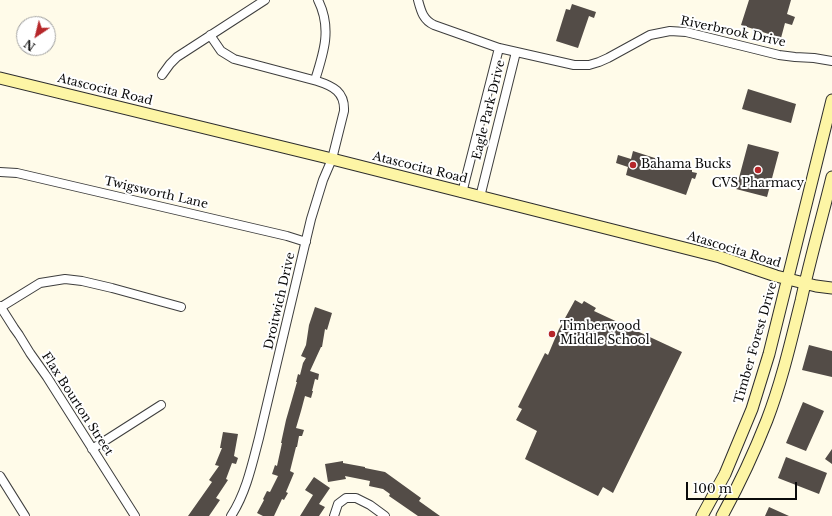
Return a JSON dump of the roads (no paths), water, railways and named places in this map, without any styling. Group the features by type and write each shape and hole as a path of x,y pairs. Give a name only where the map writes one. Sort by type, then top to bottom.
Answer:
{"main road":[{"name":"Atascocita Road","path":"0,78 720,257 776,276 816,286 832,288"},
{"name":"Timber Forest Drive","path":"702,516 724,474 752,408 769,354 832,100"},
{"path":"722,516 741,482 755,450 779,385 832,177"}],"street":[{"path":"162,75 177,57 265,0"},
{"path":"210,36 221,51 234,59 315,80 324,48 326,30 324,15 318,0"},
{"name":"Riverbrook Drive","path":"418,0 423,15 427,21 439,27 499,48 574,65 589,65 608,58 650,36 670,31 686,32 779,55 832,61"},
{"name":"Eagle Park Drive","path":"462,193 499,48"},
{"name":"Eagle Park Drive","path":"480,197 516,52"},
{"name":"Droitwich Drive","path":"231,516 240,500 260,438 313,212 332,160 344,112 342,97 338,92 332,87 315,80"},
{"name":"Twigsworth Lane","path":"0,172 24,174 287,236 306,242"},
{"path":"1,307 40,283 65,279 82,281 181,307"},
{"name":"Flax Bourton Street","path":"1,307 135,516"},
{"path":"92,449 160,405"},
{"path":"0,476 25,516"},
{"path":"334,516 338,504 346,498 357,499 370,505 385,516"}],"place":[{"name":"Bahama Bucks","path":"633,165"},
{"name":"CVS Pharmacy","path":"758,170"},
{"name":"Timberwood Middle School","path":"552,334"}]}
